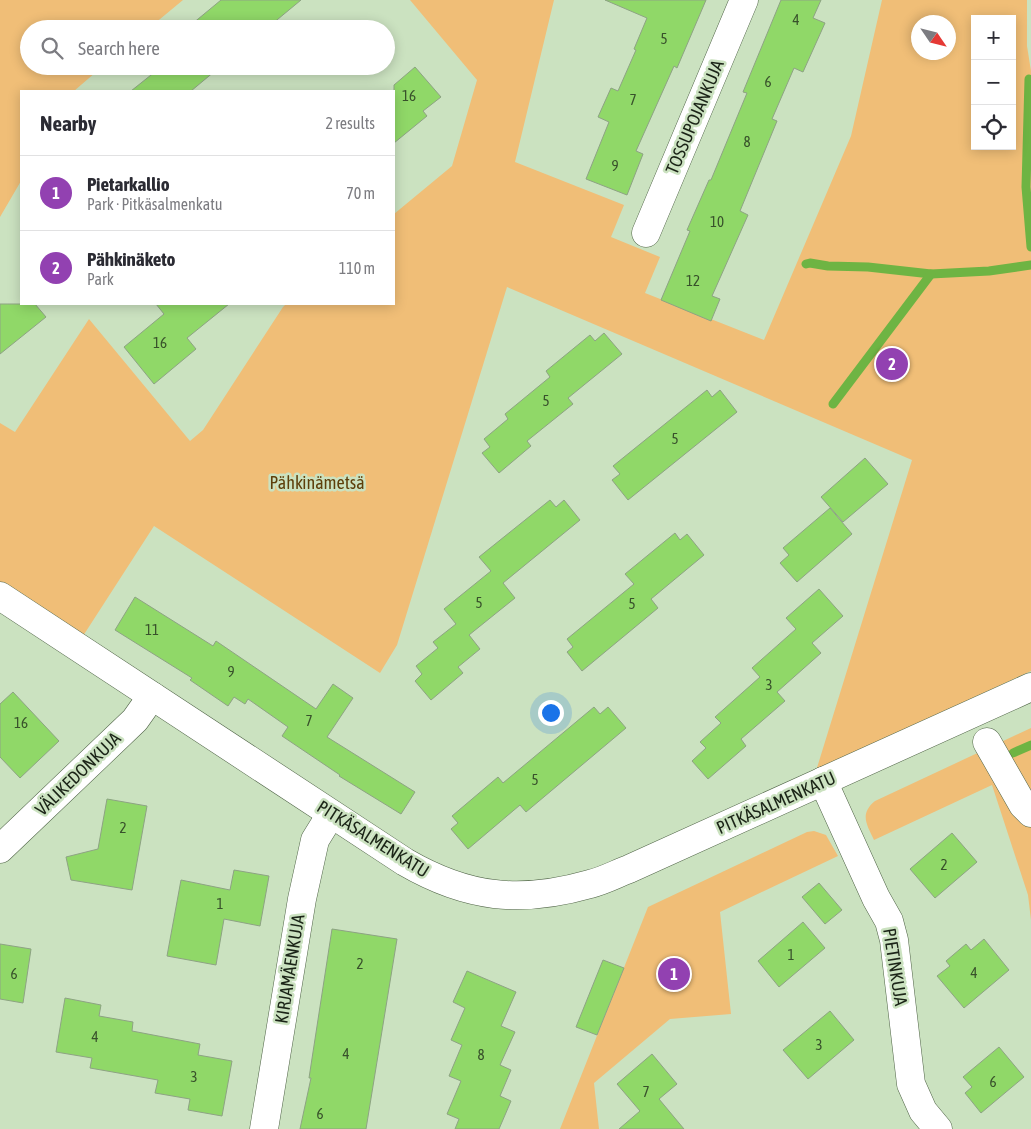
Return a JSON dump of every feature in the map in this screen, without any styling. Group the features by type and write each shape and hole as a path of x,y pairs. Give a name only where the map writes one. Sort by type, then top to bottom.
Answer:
{"street":[{"name":"TOSSUPOJANKUJA","path":"646,233 744,0"},
{"name":"PITKÄSALMENKATU","path":"0,596 399,859 424,873 450,884 478,892 508,896 540,894 592,884 1031,687"},
{"name":"VÄLIKEDONKUJA","path":"0,849 135,720 152,696"},
{"path":"988,742 1023,805 1031,813"},
{"name":"PIETINKUJA","path":"824,781 889,921 894,940 911,1084 923,1110 938,1129"},
{"name":"KIRJAMÄENKUJA","path":"264,1129 302,899 316,840 331,814"}],"green space":[{"path":"0,0 183,0 159,20 20,20 20,75 93,75 75,90 20,90 20,183 0,217"},
{"name":"Pähkinämetsä","path":"410,0 554,0 515,162 624,205 611,237 660,257 645,293 764,340 851,136 882,0 1027,0 1027,46 1031,71 1031,671 816,771 912,460 507,287 397,645 380,673 154,526 83,636 0,582 0,423 15,432 89,319 190,441 203,430 285,305 395,305 395,213 452,166 477,80"},
{"path":"1031,728 1031,920 1028,895 992,785 874,840 867,824 866,815 867,810 875,801"},
{"path":"814,831 826,835 838,856 720,912 731,1014 670,1019 594,1083 599,1129 560,1129 648,907 807,832"}],"building":[{"path":"221,0 301,0 277,20 197,20"},
{"path":"605,0 706,0 677,68 674,66 636,151 643,154 627,195 586,179 609,122 598,117 611,88 618,91 636,50 634,49 647,18"},
{"path":"781,0 821,0 813,18 825,23 803,72 794,68 772,119 777,121 740,211 748,215 712,296 720,299 711,321 661,300 690,231 687,230 709,180 711,180 747,93 743,92"},
{"path":"415,67 441,97 423,111 427,116 395,142 395,90 394,85"},
{"path":"151,75 210,75 192,90 132,90"},
{"path":"0,304 36,305 46,317 0,354"},
{"path":"157,305 228,305 187,338 196,349 154,384 124,347 164,314"},
{"path":"604,333 622,354 568,398 573,404 527,441 531,446 499,473 482,453 490,447 484,439 508,419 505,414 550,377 546,371 590,335 595,341"},
{"path":"707,390 712,397 720,390 737,412 628,500 612,480 620,474 613,466"},
{"path":"865,458 888,484 843,522 821,497"},
{"path":"550,500 556,507 564,500 580,520 503,583 515,598 469,635 480,649 458,667 463,673 431,700 415,681 422,674 416,666 438,648 433,642 456,624 444,609 491,571 479,557"},
{"path":"830,508 852,534 797,582 780,563 789,555 783,548"},
{"path":"675,533 680,540 687,534 704,555 651,599 658,608 582,671 567,652 573,647 567,639 634,584 625,574"},
{"path":"819,589 843,616 812,643 821,653 777,692 785,701 741,739 746,746 708,779 692,761 706,748 700,742 721,723 715,717 760,677 752,668 796,629 786,618"},
{"path":"135,597 213,646 216,641 316,709 333,684 353,698 327,737 415,792 401,814 339,776 282,736 288,727 248,699 245,704 234,697 228,706 190,680 192,678 115,630"},
{"path":"13,692 59,741 20,778 0,757 0,704"},
{"path":"594,707 600,714 608,707 626,728 526,812 520,805 468,849 451,829 458,823 452,816 498,777 503,783"},
{"path":"107,799 147,806 132,890 71,880 66,857 98,849"},
{"path":"952,833 977,862 935,898 910,869"},
{"path":"234,870 269,876 260,926 224,919 216,965 167,956 181,880 230,890"},
{"path":"819,883 842,910 825,924 802,897"},
{"path":"803,922 825,948 779,987 758,961"},
{"path":"332,929 397,939 366,1129 300,1129 311,1078 309,1078"},
{"path":"984,939 1009,970 964,1008 937,976 950,966 946,961 966,944 971,950"},
{"path":"0,944 31,949 23,1003 0,999"},
{"path":"603,960 624,968 597,1035 576,1027"},
{"path":"467,971 516,992 501,1026 515,1032 500,1065 511,1070 500,1096 511,1101 499,1129 455,1129 459,1119 447,1114 461,1081 449,1076 462,1045 451,1040 465,1008 453,1002"},
{"path":"65,998 101,1005 99,1016 133,1022 132,1031 200,1044 198,1055 232,1061 222,1116 188,1110 190,1099 155,1093 158,1080 90,1068 92,1058 56,1052"},
{"path":"830,1011 854,1040 808,1079 783,1050"},
{"path":"999,1047 1024,1077 981,1113 965,1093 972,1087 963,1077"},
{"path":"652,1054 677,1084 659,1099 684,1129 619,1129 640,1111 617,1084"}],"waterway":[{"path":"1029,79 1026,187 1031,247"},
{"path":"806,264 868,267 931,274 989,271 1031,265"},
{"path":"833,404 931,274"},
{"path":"1013,753 1031,745"}],"place":[{"name":"Pähkinäketo","path":"892,364"},
{"name":"Pietarkallio","path":"674,974"}]}
